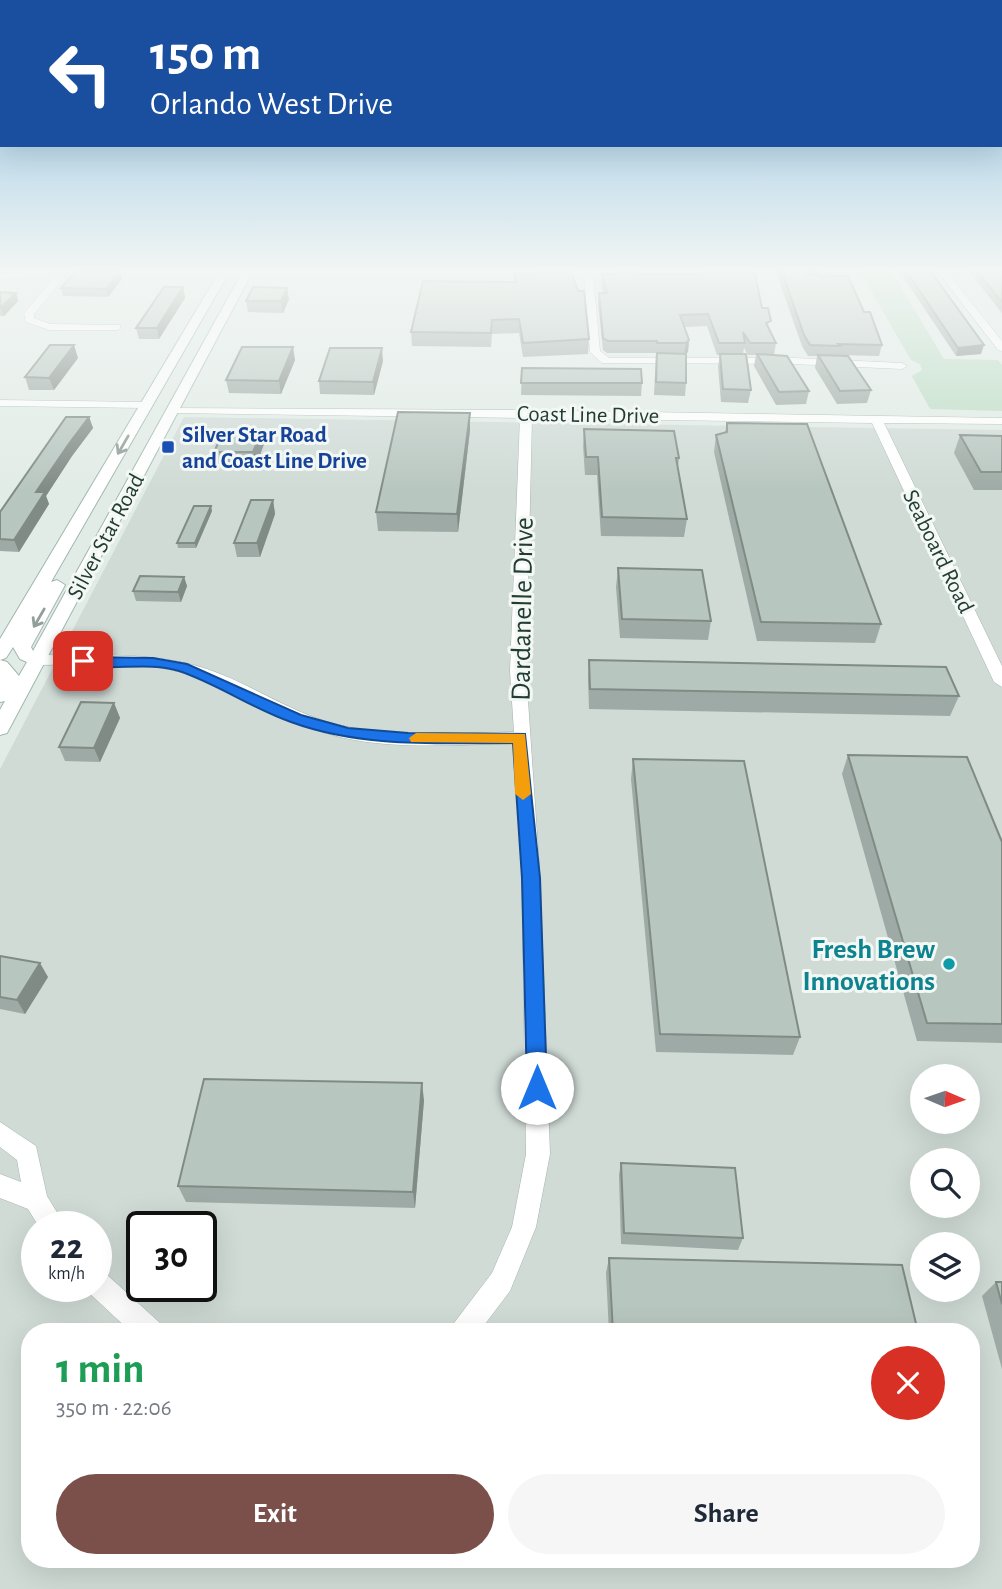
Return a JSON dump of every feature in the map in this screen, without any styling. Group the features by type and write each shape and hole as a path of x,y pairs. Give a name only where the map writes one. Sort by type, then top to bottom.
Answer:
{"main road":[{"name":"Silver Star Road","path":"0,654 182,343"},
{"path":"173,410 165,406 164,396 194,343"},
{"name":"Silver Star Road","path":"0,728 209,343"},
{"path":"128,492 132,461 157,415 144,409"},
{"path":"38,660 26,655 22,647 67,568 97,489"},
{"path":"0,666 10,677 0,696"}],"street":[{"path":"594,343 595,352 606,361 794,361 902,366"},
{"path":"0,403 144,409"},
{"path":"0,410 144,409"},
{"name":"Coast Line Drive","path":"173,410 1002,421"},
{"name":"Dardanelle Drive","path":"471,1323 501,1282 524,1227 538,1154 531,878 520,738 518,671 526,413"},
{"name":"Seaboard Road","path":"876,419 1002,682"},
{"path":"38,660 153,662 182,667 296,719 348,733 408,738 520,738"},
{"path":"0,1133 28,1154 36,1200 43,1211"},
{"path":"0,1186 36,1200"},
{"path":"112,1297 141,1323"}],"shaded area":[{"path":"184,417 1002,430 1002,1589 0,1589 0,769"}],"green space":[{"path":"901,343 934,343 944,359 998,360 1002,365 1002,411 930,409 912,376 922,370 920,364 911,360"}],"building":[{"path":"809,343 882,345 838,344 840,346"},
{"path":"955,343 984,345 958,348"},
{"path":"50,345 74,345 49,378 25,377"},
{"path":"242,347 293,347 279,381 226,380"},
{"path":"330,348 382,348 373,382 319,381"},
{"path":"657,353 686,354 686,383 656,382"},
{"path":"720,354 746,354 751,390 723,389"},
{"path":"757,354 787,356 809,391 779,392"},
{"path":"818,355 848,356 871,390 840,391"},
{"path":"522,368 641,369 642,383 521,383"},
{"path":"398,412 470,413 457,514 376,512"},
{"path":"66,417 89,417 36,492 45,492 14,540 0,539 0,512"},
{"path":"727,423 807,424 881,624 761,622 716,435 727,432"},
{"path":"584,429 674,431 687,519 602,517 598,457 586,457"},
{"path":"224,430 262,430 253,452 214,452"},
{"path":"960,435 1002,436 1002,472 981,472"},
{"path":"251,500 273,500 257,543 234,543"},
{"path":"194,506 211,506 195,543 177,543"},
{"path":"618,568 702,570 711,621 622,619"},
{"path":"140,576 184,577 178,592 133,591"},
{"path":"589,660 946,667 959,696 590,689"},
{"path":"81,702 114,703 94,748 59,747"},
{"name":"Fresh Brew Innovations","path":"848,755 967,757 1002,842 1002,1024 927,1023"},
{"path":"633,759 744,761 800,1037 660,1034"},
{"path":"0,956 40,963 17,1000 0,997"},
{"path":"204,1079 422,1083 413,1192 178,1186"},
{"path":"621,1163 735,1168 743,1238 624,1233"},
{"path":"609,1258 902,1265 916,1323 613,1323"},
{"path":"996,1282 1002,1282 1002,1304"}],"slow traffic":[{"path":"416,738 520,738 523,794"}],"place":[{"name":"Silver Star Road and Coast Line Drive","path":"168,447"},
{"name":"Fresh Brew Innovations","path":"949,964"}],"route":[{"path":"83,661 153,662 182,667 205,675 296,719 348,733 408,738 520,738 531,878 537,1088"}]}
